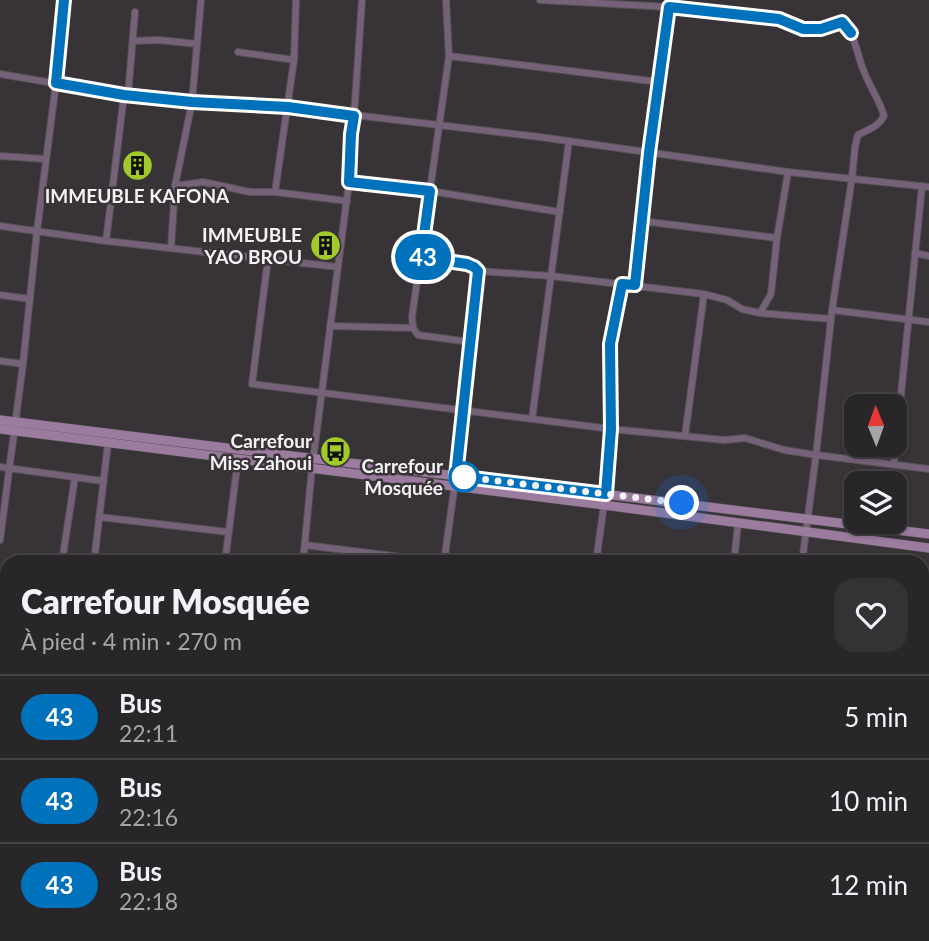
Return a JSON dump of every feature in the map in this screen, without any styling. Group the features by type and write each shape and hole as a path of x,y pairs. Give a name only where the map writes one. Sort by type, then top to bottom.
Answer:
{"main road":[{"path":"0,420 15,426 108,443 238,458 313,463"},
{"path":"0,429 15,426 455,481 604,505 929,548"},
{"path":"455,481 606,494 929,534"}],"street":[{"path":"0,540 23,364 64,0"},
{"path":"171,248 175,186 192,102 201,0"},
{"path":"275,192 294,60 296,0"},
{"path":"303,555 321,393 347,201 362,0"},
{"path":"446,0 449,55 412,317 413,328 418,335 470,342"},
{"path":"540,0 669,4 779,19 803,29 821,29 842,22 851,33 866,77 884,116 880,123 859,135 855,147 832,310 803,555"},
{"path":"635,285 669,4"},
{"path":"106,241 135,12"},
{"path":"133,41 159,40 197,44"},
{"path":"238,52 294,60"},
{"path":"449,55 659,82"},
{"path":"0,74 126,95 192,102 288,107 569,141 788,172 926,187 915,253 894,464"},
{"path":"532,419 569,141"},
{"path":"0,156 46,159"},
{"path":"760,313 771,294 788,172"},
{"path":"175,186 203,182 250,192 275,192 347,201"},
{"path":"349,182 430,191 560,212"},
{"path":"642,221 778,238"},
{"path":"0,226 106,241 338,267"},
{"path":"915,253 929,256"},
{"path":"421,257 467,264 478,271 551,276 704,295 727,300 742,309 760,313 831,320"},
{"path":"268,259 252,384 611,429 724,440 746,438 785,450 929,469"},
{"path":"443,555 455,481 478,271"},
{"path":"606,494 611,429 610,344 622,284"},
{"path":"0,295 30,299"},
{"path":"685,436 704,295"},
{"path":"832,310 929,322"},
{"path":"330,326 413,328"},
{"path":"0,361 23,364"},
{"path":"95,555 108,443"},
{"path":"226,555 238,458"},
{"path":"0,467 103,481"},
{"path":"63,555 75,477"},
{"path":"597,555 604,505"},
{"path":"99,517 228,532"},
{"path":"735,555 738,523"},
{"path":"304,545 385,555"}],"bus line":[{"name":"43","path":"64,0 56,83 124,95 288,107 354,116 349,182 430,191 421,257 467,264 478,271 456,476 606,494 611,429 610,344 622,284 635,285 649,153 669,7 779,19 803,29 821,29 842,22 851,33"}],"place":[{"name":"IMMEUBLE KAFONA","path":"137,165"},
{"name":"IMMEUBLE YAO BROU","path":"325,246"},
{"name":"Carrefour Miss Zahoui","path":"335,452"},
{"name":"Carrefour Mosquée","path":"464,477"}],"route":[{"path":"464,477 456,476 682,503"}]}
